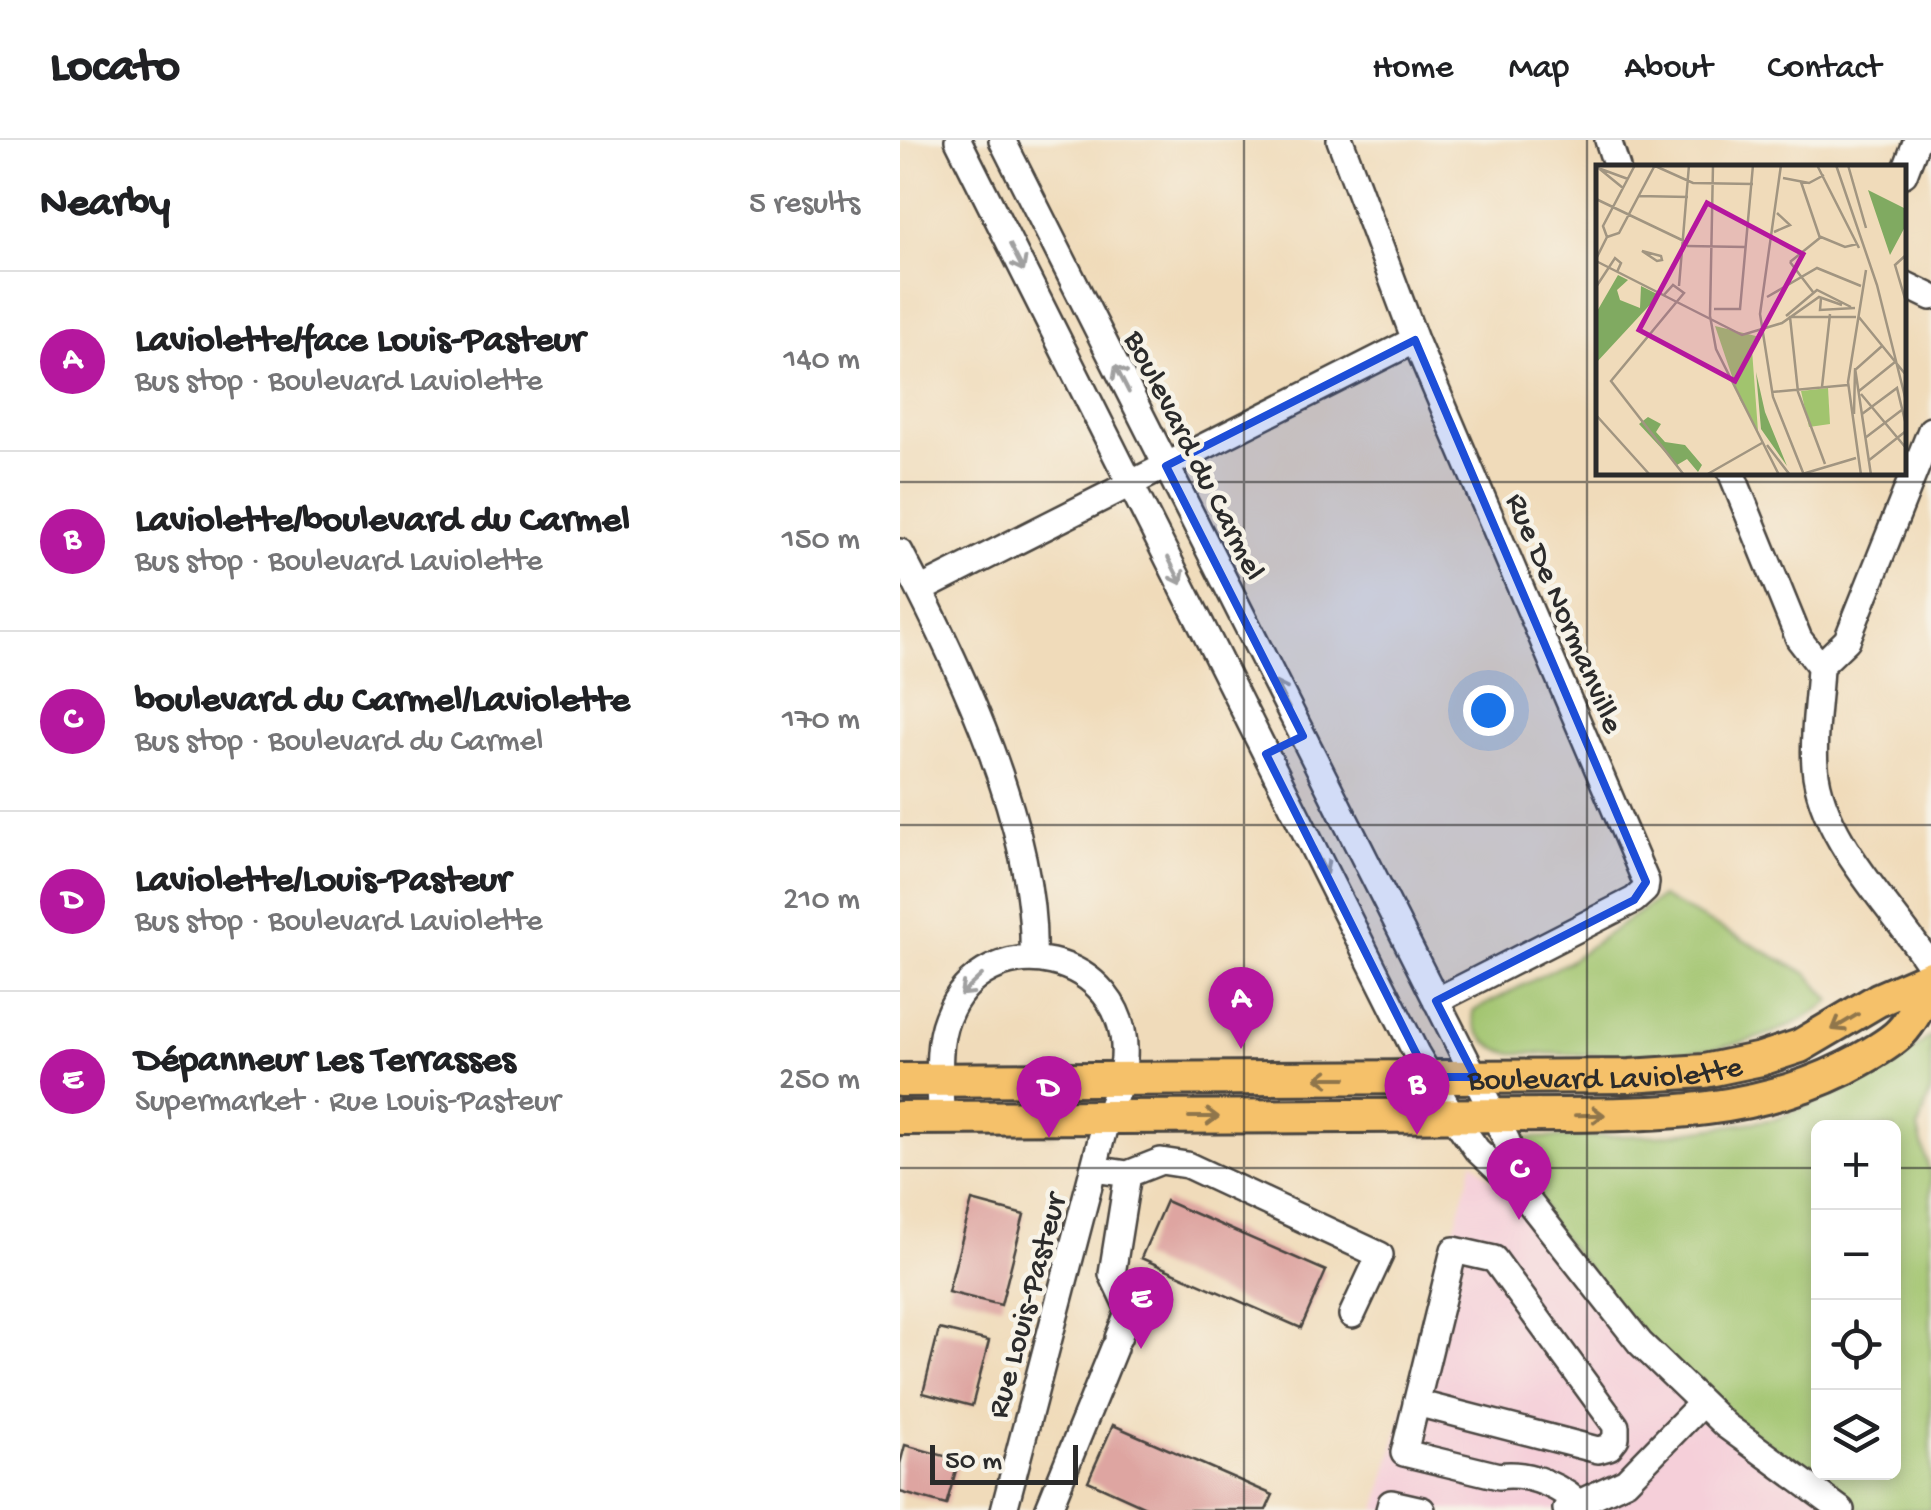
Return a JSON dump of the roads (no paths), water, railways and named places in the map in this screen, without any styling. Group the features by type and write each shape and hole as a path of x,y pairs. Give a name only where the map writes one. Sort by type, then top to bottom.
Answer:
{"main road":[{"name":"Boulevard Laviolette","path":"900,1080 1644,1075 1733,1066 1800,1046 1878,1000 1931,980"},
{"name":"Boulevard Laviolette","path":"900,1118 1674,1114 1726,1108 1782,1095 1854,1064 1897,1036 1931,980"}],"street":[{"name":"Boulevard du Carmel","path":"958,140 1428,1077 1452,1116 1478,1150 1518,1187 1626,1326 1701,1404 1762,1454 1841,1510"},
{"name":"Boulevard du Carmel","path":"1002,140 1507,1141 1518,1187"},
{"name":"Rue De Normanville","path":"1340,140 1415,340 1646,882 1645,890 1634,900 1436,1001"},
{"path":"1608,140 1616,165"},
{"path":"1906,169 1917,140"},
{"path":"998,220 1033,202"},
{"path":"1906,285 1931,297"},
{"path":"1033,959 1022,863 1002,787 964,683 907,567 1131,484 1415,340"},
{"path":"1820,666 1847,640 1931,430"},
{"path":"1731,475 1799,639 1820,666 1814,752 1822,800 1841,841 1931,967"},
{"path":"1266,754 1302,736"},
{"path":"941,1117 943,1028 964,989 1002,964 1033,959 1074,968 1108,998 1116,1010 1124,1039 1122,1079"},
{"name":"Rue Louis-Pasteur","path":"1004,1510 1106,1116 1122,1079"},
{"path":"1093,1169 1128,1174 1161,1161 1188,1165 1380,1255 1352,1315"},
{"path":"1048,1510 1128,1310 1112,1274 1128,1174"},
{"path":"1416,1403 1598,1450 1609,1447 1616,1438 1616,1426 1494,1260 1454,1250 1416,1403 1404,1453 1499,1476 1513,1474 1546,1482 1571,1504 1626,1481 1701,1404"},
{"path":"1390,1510 1391,1503 1422,1510"}],"place":[{"name":"Laviolette/face Louis-Pasteur","path":"1241,1049"},
{"name":"Laviolette/boulevard du Carmel","path":"1417,1135"},
{"name":"Laviolette/Louis-Pasteur","path":"1049,1138"},
{"name":"boulevard du Carmel/Laviolette","path":"1519,1220"},
{"name":"Dépanneur Les Terrasses","path":"1141,1349"}]}
